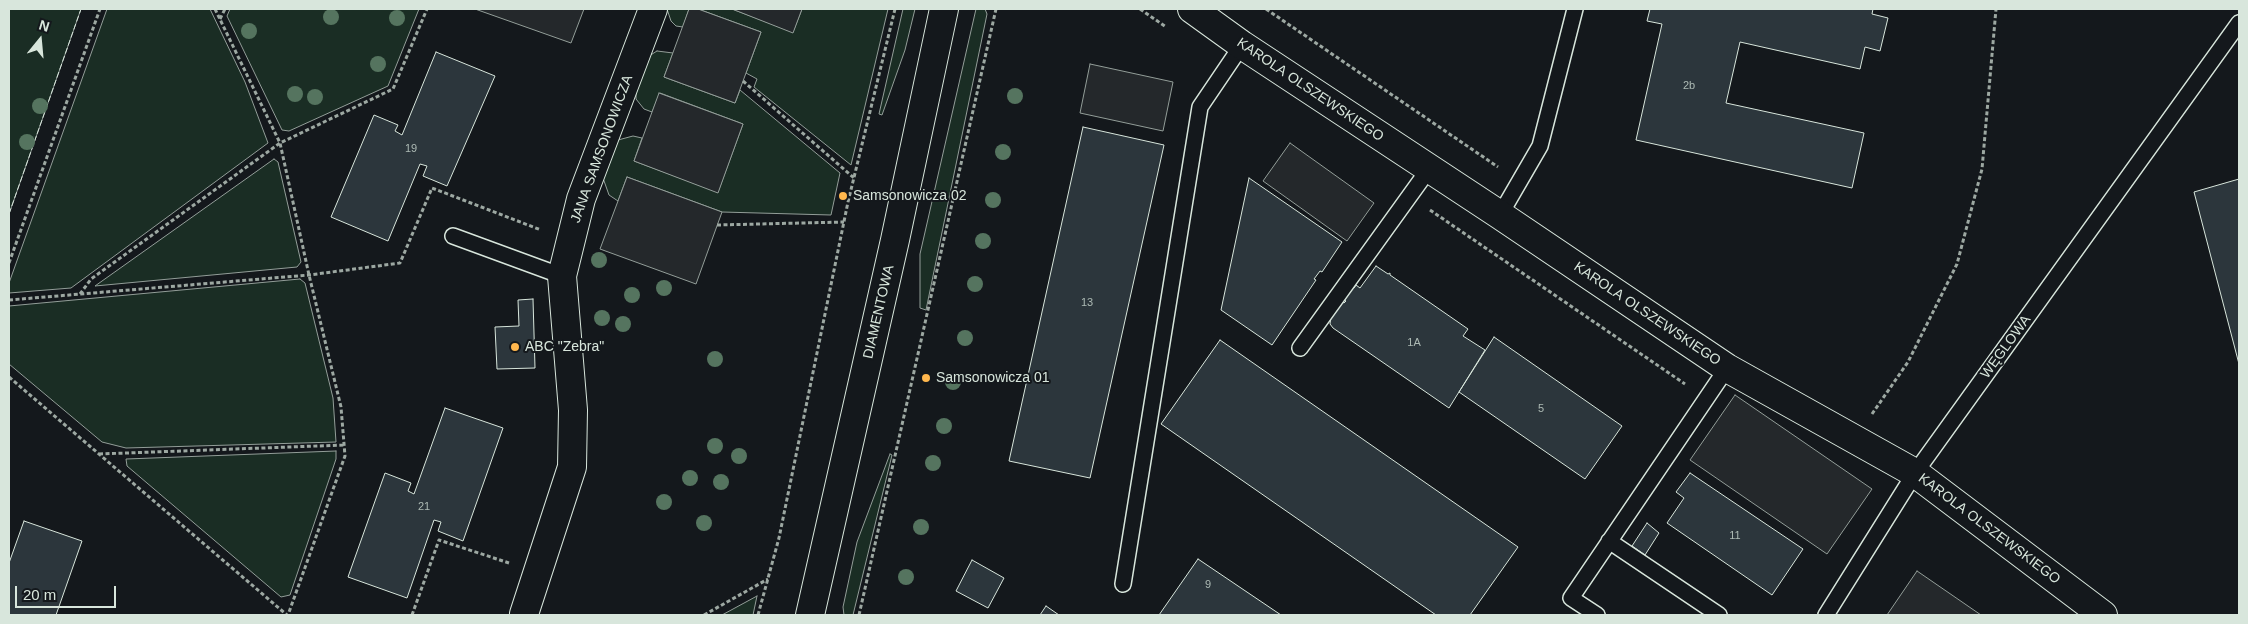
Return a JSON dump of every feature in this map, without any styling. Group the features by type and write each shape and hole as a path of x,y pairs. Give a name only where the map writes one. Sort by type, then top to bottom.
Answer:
{"street":[{"name":"JANA SAMSONOWICZA","path":"524,614 572,467 573,410 553,273 653,9"},
{"name":"DIAMENTOWA","path":"810,615 895,240 944,9"},
{"name":"KAROLA OLSZEWSKIEGO","path":"1192,9 1242,45 1500,215 1727,368 1915,473 2103,615"}],"lane":[{"path":"1500,215 1540,146 1575,9"},
{"name":"WĘGLOWA","path":"1826,615 1915,473 2239,23"},
{"path":"1123,584 1200,107 1242,45"},
{"path":"1300,348 1429,169"},
{"path":"453,236 553,273"},
{"path":"1597,615 1571,598 1727,368"},
{"path":"1609,541 1718,615"}],"path":[{"path":"9,263 100,9"},
{"path":"9,377 288,615 345,456 342,407 309,275 280,143 215,9"},
{"path":"220,20 225,9"},
{"path":"79,294 91,279 280,143 393,89 427,9"},
{"path":"758,615 779,538 844,222 895,9"},
{"path":"859,615 996,9"},
{"path":"1266,9 1519,181"},
{"path":"1854,439 1908,362 1957,264 1982,169 1996,9"},
{"path":"743,81 854,178"},
{"path":"9,300 309,275 400,263 432,188 541,229 553,273"},
{"path":"717,225 844,222"},
{"path":"98,454 344,445"},
{"path":"412,615 439,540 512,564"},
{"path":"704,615 768,579"}],"green space":[{"path":"9,9 81,9 9,214"},
{"path":"107,9 210,9 245,82 268,143 71,288 9,293 9,283"},
{"path":"230,9 419,9 388,86 289,131 282,130 227,16"},
{"path":"667,9 689,9 683,27 676,26 671,21"},
{"path":"698,9 732,9 793,32 802,9 888,9 851,165 754,87 757,79 746,73 761,32"},
{"path":"903,9 915,9 905,50 882,115 879,114"},
{"path":"976,9 985,9 987,14 926,310 920,308 920,254"},
{"path":"657,51 673,53 664,77 735,103 740,90 840,173 831,215 722,212 627,177 618,201 609,195 603,178 613,149 618,140 633,136 642,138 634,161 718,192 743,124 660,93 652,112 644,109 636,99 636,90 649,56"},
{"path":"274,159 278,162 301,262 297,267 95,286"},
{"path":"300,279 305,283 333,398 336,442 126,448 102,442 9,364 9,306"},
{"path":"336,451 336,459 290,595 281,597 127,466 126,459"},
{"path":"890,454 892,455 853,615 844,615 843,607 857,542"},
{"path":"757,596 753,615 722,615"}],"shaded area":[{"path":"475,9 584,9 571,43"},
{"path":"689,9 698,9 761,32 735,103 664,77"},
{"path":"732,9 802,9 793,33"},
{"path":"1090,64 1173,82 1163,131 1080,113"},
{"path":"659,93 743,124 718,193 634,161"},
{"path":"1290,143 1374,203 1347,241 1263,181"},
{"path":"627,177 722,212 696,284 600,249"},
{"path":"1735,395 1872,489 1827,554 1690,460"},
{"path":"1917,571 1981,615 1887,615"}],"building":[{"path":"1650,9 1873,9 1872,14 1888,18 1880,51 1865,47 1860,69 1740,42 1726,103 1864,133 1852,188 1636,140 1662,24 1647,21"},
{"path":"436,52 495,76 447,186 423,176 427,166 420,164 388,241 331,217 374,115 398,125 395,131 402,135"},
{"path":"1083,127 1164,145 1090,478 1009,461"},
{"path":"1249,178 1342,242 1322,272 1320,271 1314,279 1316,280 1272,345 1221,310"},
{"path":"2239,179 2239,364 2194,192"},
{"path":"1376,266 1388,274 1390,273 1390,275 1468,329 1463,336 1485,350 1449,408 1333,328 1330,324 1331,316 1341,301 1344,303 1346,301 1343,299 1351,286 1354,288 1356,285 1360,288"},
{"path":"533,299 535,368 497,369 495,327 519,326 518,300"},
{"path":"1494,337 1622,426 1585,479 1459,392"},
{"path":"1220,340 1518,547 1470,615 1436,615 1161,424"},
{"path":"445,408 503,428 463,541 438,531 441,522 434,520 407,598 348,577 385,473 411,483 408,491 414,494"},
{"path":"1690,473 1803,549 1772,595 1667,523 1684,498 1676,492"},
{"path":"24,521 82,541 56,615 9,615 9,563"},
{"path":"1647,523 1659,533 1645,555 1632,546"},
{"path":"1198,559 1281,615 1159,615"},
{"path":"972,560 1004,578 988,608 956,591"},
{"path":"1046,606 1059,615 1040,615"}],"fence":[{"path":"9,214 81,9"}],"place":[{"name":"Samsonowicza 02","path":"843,196"},
{"name":"ABC \"Zebra\"","path":"515,347"},
{"name":"Samsonowicza 01","path":"926,378"}]}
